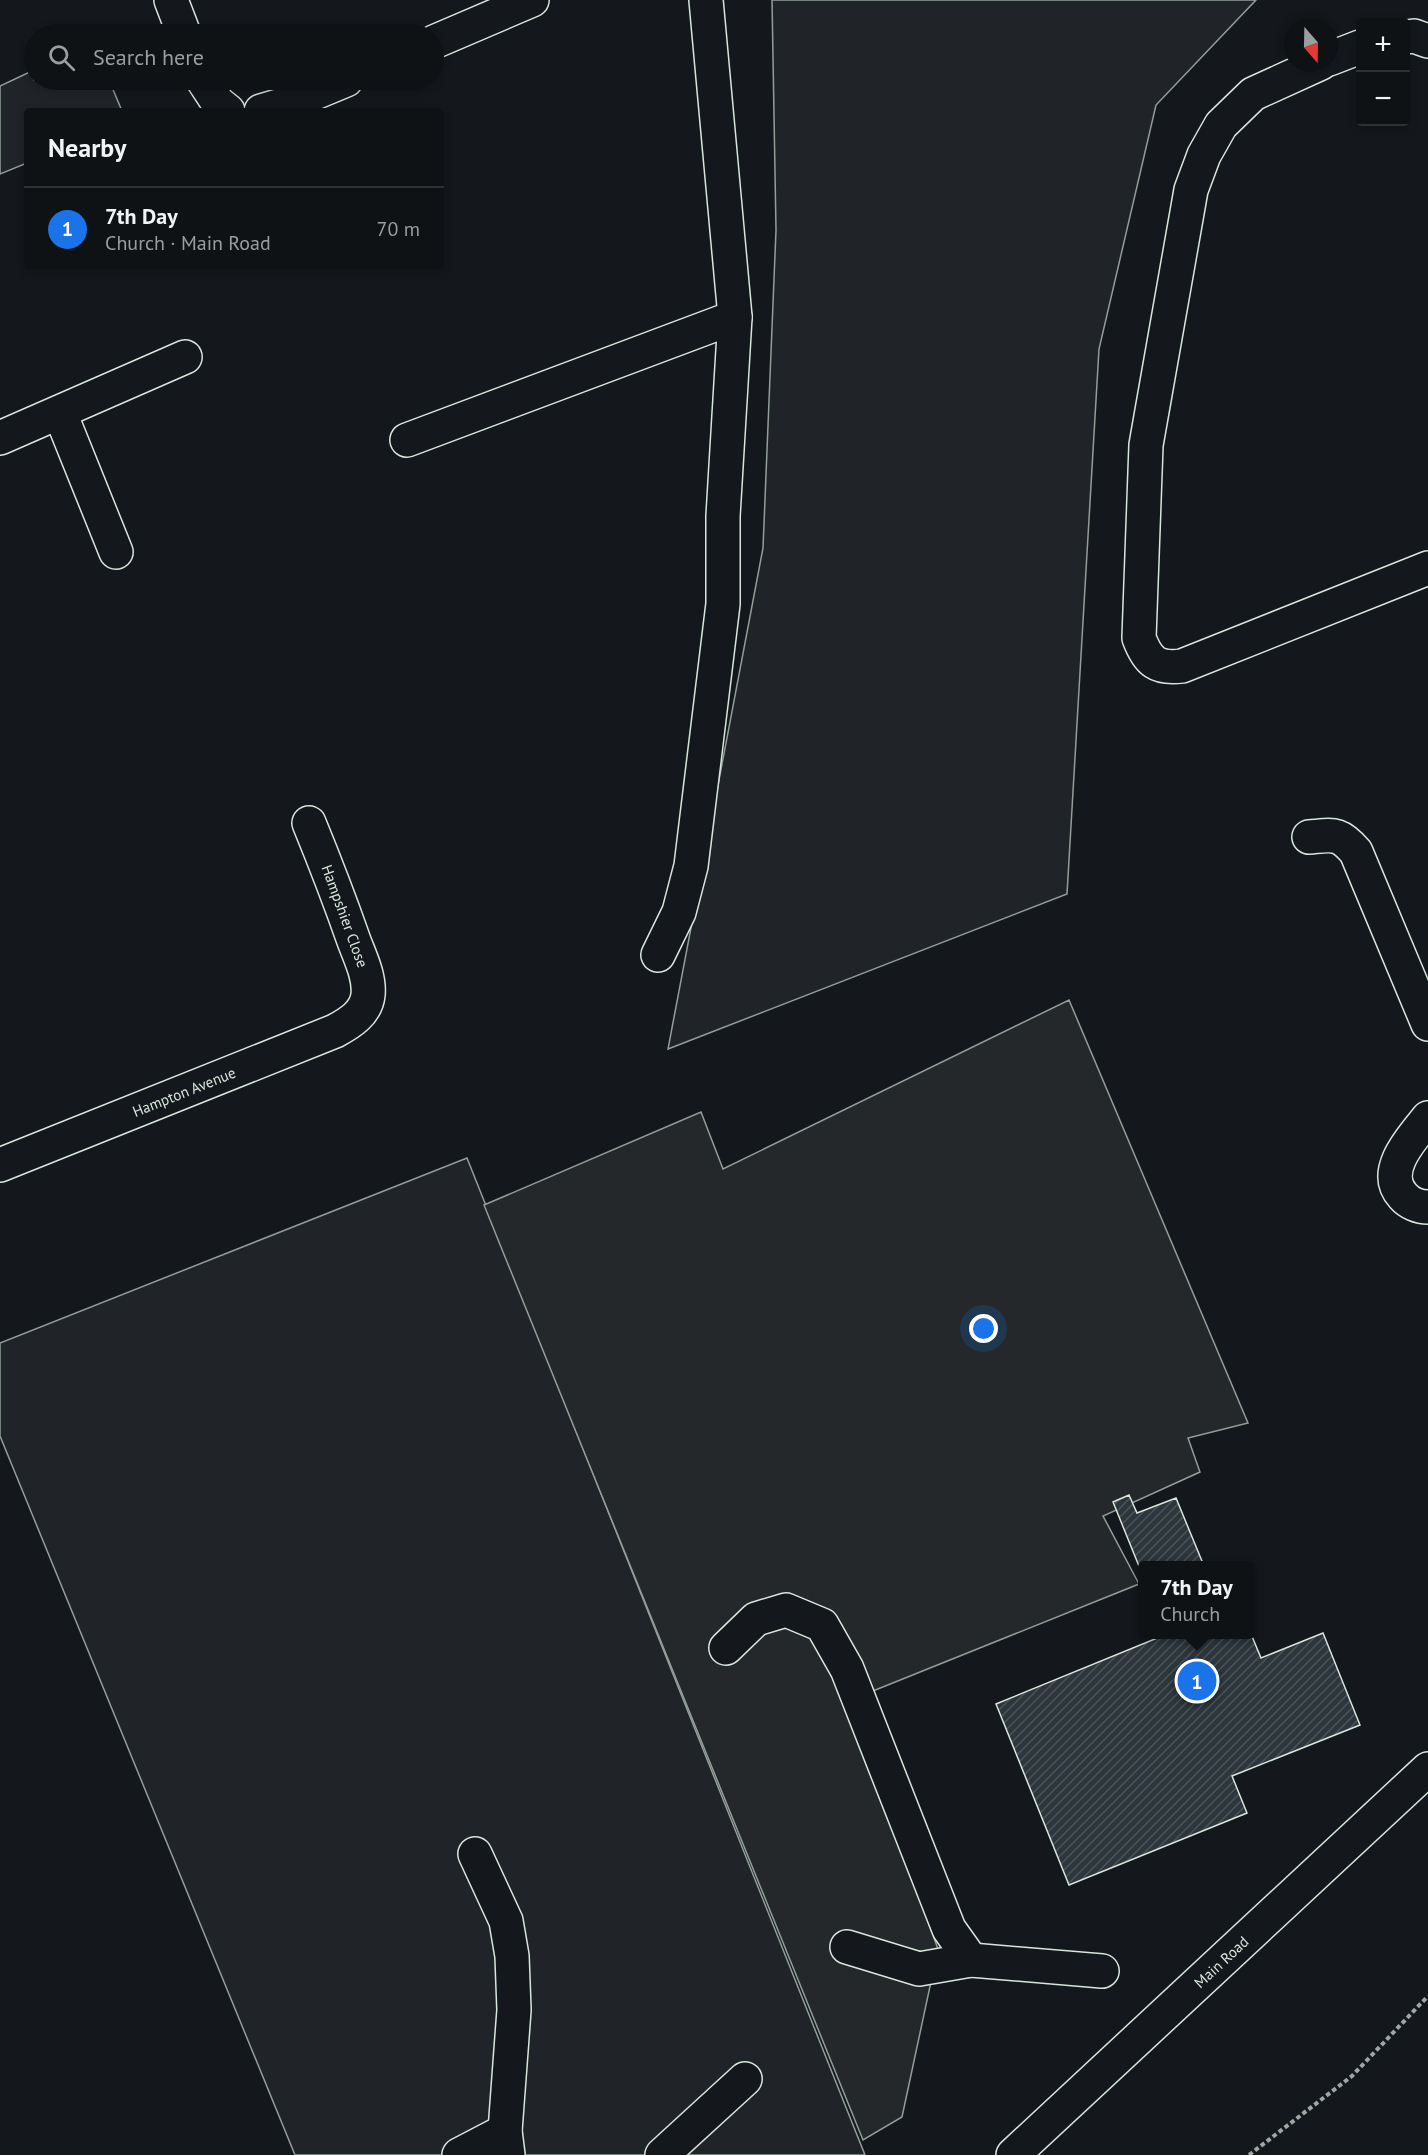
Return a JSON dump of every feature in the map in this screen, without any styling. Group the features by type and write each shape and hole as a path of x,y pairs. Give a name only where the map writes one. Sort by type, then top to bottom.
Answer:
{"street":[{"path":"171,0 180,24"},
{"path":"444,38 532,0"},
{"path":"658,955 679,912 688,883 723,604 723,516 735,317 706,0"},
{"path":"1410,36 1428,41"},
{"path":"1338,56 1356,49"},
{"path":"1301,72 1253,94 1221,125 1204,155 1191,190 1146,445 1138,638 1152,662 1168,668 1182,666 1428,568"},
{"path":"210,90 224,108"},
{"path":"271,108 322,90"},
{"path":"407,440 735,317"},
{"path":"0,438 185,357"},
{"path":"60,413 116,552"},
{"name":"Hampshier Close","path":"309,823 333,880 366,977 368,995 362,1010"},
{"path":"1309,837 1336,835 1348,842 1356,852 1428,1024"},
{"name":"Hampton Avenue","path":"0,1165 335,1031 351,1022 362,1010"},
{"path":"1428,1118 1409,1143 1395,1173 1395,1182 1399,1192 1406,1200 1428,1207"},
{"path":"726,1648 756,1619 786,1610 822,1625 847,1669 949,1929 971,1959"},
{"name":"Main Road","path":"1013,2155 1428,1769"},
{"path":"459,2155 507,2143 514,2010 512,1956 506,1921 475,1854"},
{"path":"846,1947 919,1969 971,1959 1102,1971"},
{"path":"662,2155 745,2079"}],"path":[{"path":"1249,2155 1352,2076 1428,1996"}],"shaded area":[{"path":"772,0 1256,0 1156,105 1099,349 1067,894 668,1049 763,548 776,230"},
{"path":"24,75 24,90 113,90 121,108 24,108 24,164 0,174 0,86"},
{"path":"1069,1000 1248,1423 1188,1438 1200,1472 1103,1516 1138,1584 848,1701 938,1949 902,2117 863,2140 484,1205 701,1112 723,1169"},
{"path":"467,1158 865,2155 295,2155 0,1436 0,1343"}],"building":[{"path":"1129,1495 1137,1513 1176,1498 1202,1561 1138,1561 1138,1564 1113,1502"},
{"path":"1323,1633 1360,1725 1232,1776 1247,1813 1069,1885 996,1704 1155,1639 1253,1639 1261,1658"}],"place":[{"name":"7th Day","path":"1197,1681"}]}
